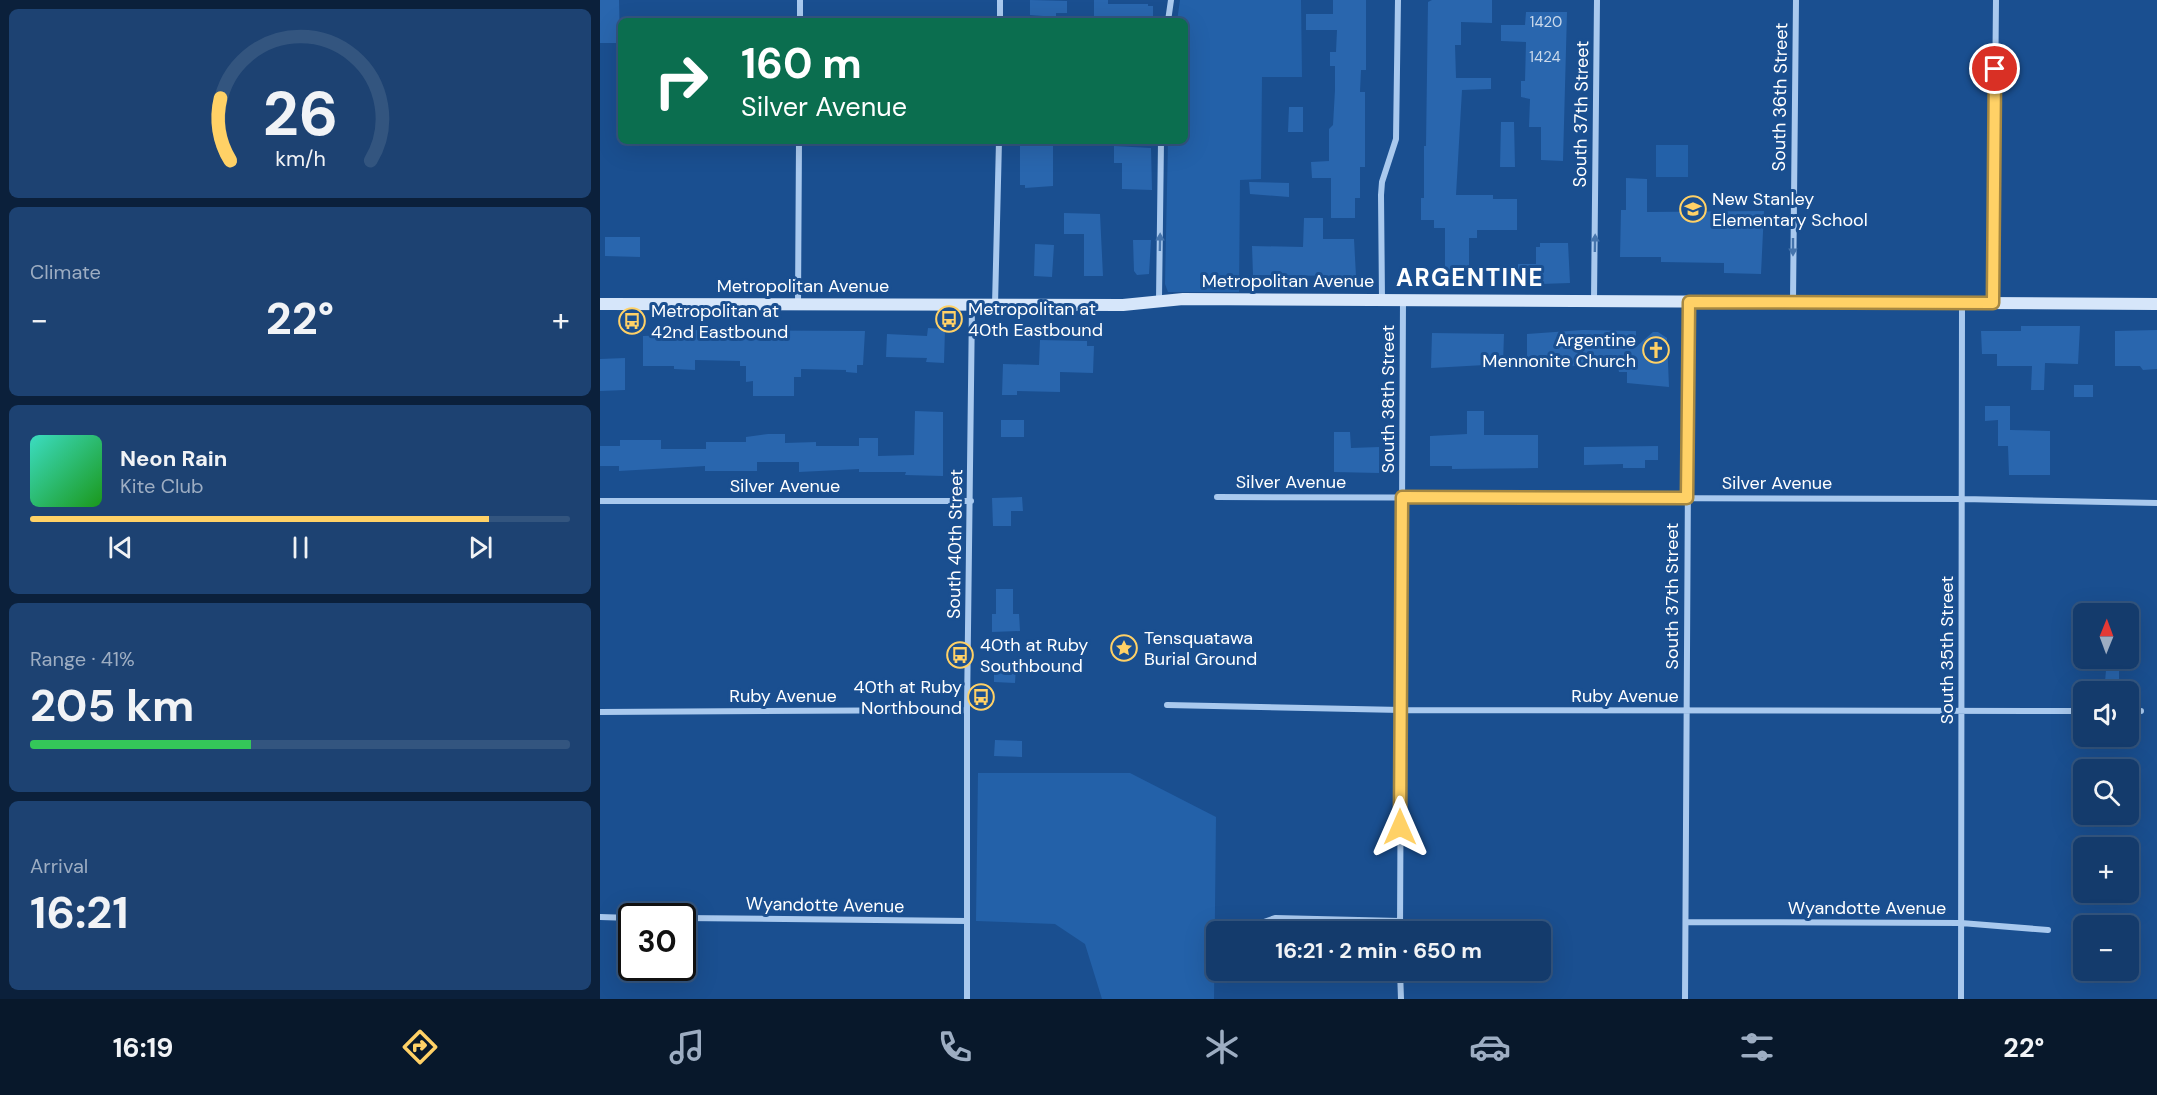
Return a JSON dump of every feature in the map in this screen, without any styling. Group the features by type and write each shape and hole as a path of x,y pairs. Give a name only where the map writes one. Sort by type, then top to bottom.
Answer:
{"main road":[{"name":"Metropolitan Avenue","path":"600,304 798,303 995,306 1123,305 1159,300 1382,298 2157,304"}],"street":[{"path":"800,0 800,18"},
{"path":"1000,0 1000,18"},
{"path":"1168,18 1171,0"},
{"name":"South 38th Street","path":"1382,298 1381,195 1382,182 1396,139 1398,0"},
{"name":"South 37th Street","path":"1594,301 1597,0"},
{"name":"South 36th Street","path":"1793,301 1796,0"},
{"path":"1993,303 1996,0"},
{"path":"798,303 799,144"},
{"path":"995,306 999,144"},
{"path":"1159,300 1161,144"},
{"name":"South 38th Street","path":"1400,921 1403,299"},
{"name":"South 37th Street","path":"1685,999 1689,302"},
{"name":"South 35th Street","path":"1961,999 1962,302"},
{"name":"South 40th Street","path":"967,999 967,710 972,305"},
{"name":"Silver Avenue","path":"1216,497 1963,499 2157,503"},
{"name":"Silver Avenue","path":"600,501 970,501"},
{"name":"Ruby Avenue","path":"1167,705 1401,710 2073,711"},
{"name":"Ruby Avenue","path":"600,712 967,710"},
{"path":"600,918 618,918"},
{"name":"Wyandotte Avenue","path":"696,918 967,921"},
{"path":"1267,921 1275,918 1400,921"},
{"name":"Wyandotte Avenue","path":"1686,922 1961,923 2048,930"},
{"path":"1400,981 1401,999"}],"shaded area":[{"path":"1180,0 1301,0 1302,77 1262,77 1261,179 1240,180 1239,292 1168,292 1165,284 1168,144 1188,144 1188,18 1177,18"},
{"path":"1656,145 1688,145 1688,177 1656,177"},
{"path":"978,773 1130,773 1216,817 1215,921 1206,921 1206,981 1214,981 1214,999 1102,999 1085,944 1055,924 976,921"}],"building":[{"path":"600,0 619,0 618,43 600,43"},
{"path":"1030,0 1067,1 1067,13 1056,13 1056,17 1030,15"},
{"path":"1094,0 1108,0 1108,4 1153,6 1153,17 1094,18"},
{"path":"1333,0 1366,0 1366,70 1361,70 1360,92 1365,92 1365,167 1360,167 1360,198 1355,198 1355,218 1331,218 1331,178 1312,178 1311,162 1329,161 1329,129 1333,125 1335,90 1335,66 1330,66 1330,52 1336,52 1337,30 1306,30 1306,14 1333,14"},
{"path":"1432,0 1492,0 1492,23 1461,22 1461,45 1455,45 1456,78 1491,78 1491,89 1462,90 1456,195 1493,195 1493,199 1517,199 1517,230 1477,230 1477,238 1469,238 1469,276 1445,276 1445,228 1434,228 1434,220 1421,220 1421,198 1424,198 1424,146 1426,146 1428,2"},
{"path":"1526,12 1567,12 1563,161 1541,160 1541,127 1529,127 1530,99 1521,97 1521,81 1525,81 1526,42 1501,41 1501,25 1525,25"},
{"path":"1289,107 1303,107 1303,132 1288,132"},
{"path":"1501,122 1514,122 1515,167 1500,167"},
{"path":"1053,145 1053,186 1025,188 1025,185 1020,185 1020,146"},
{"path":"1114,146 1151,148 1152,190 1122,189 1122,163 1114,163"},
{"path":"1626,178 1647,179 1647,212 1764,211 1761,274 1724,273 1724,263 1661,262 1661,257 1620,257 1621,210 1626,210"},
{"path":"1249,182 1289,183 1289,197 1250,194"},
{"path":"1064,213 1100,214 1103,276 1084,276 1084,234 1064,234"},
{"path":"1304,218 1323,218 1323,239 1354,239 1356,276 1253,275 1252,246 1303,247"},
{"path":"605,237 640,237 640,257 605,256"},
{"path":"1133,240 1151,240 1149,274 1137,275 1134,271"},
{"path":"1540,243 1568,243 1570,283 1540,284 1534,282 1534,277 1518,277 1518,264 1536,264 1536,247 1540,247"},
{"path":"1035,244 1054,245 1052,277 1034,276"},
{"path":"2021,326 2080,326 2078,364 2045,363 2044,390 2031,390 2032,366 1997,366 1997,354 1982,354 1981,331 2021,331"},
{"path":"928,328 945,329 944,363 926,362 927,358 886,357 887,334 927,336"},
{"path":"675,330 865,331 863,365 857,365 857,373 846,372 846,370 801,369 801,377 794,377 794,396 753,396 753,381 746,382 746,366 740,366 740,361 695,360 695,370 674,369 674,366 643,366 643,336 675,335"},
{"path":"1583,330 1636,331 1636,347 1653,332 1658,332 1667,338 1669,387 1627,383 1627,372 1619,372 1618,367 1545,365 1545,369 1527,369 1527,334"},
{"path":"2157,330 2157,369 2143,370 2140,366 2115,366 2115,331"},
{"path":"1432,333 1504,334 1503,364 1431,368"},
{"path":"1040,340 1087,341 1087,346 1094,346 1093,373 1060,372 1060,392 1017,391 1017,395 1002,395 1003,364 1039,365"},
{"path":"625,358 625,390 600,391 600,359"},
{"path":"2074,385 2093,385 2093,397 2074,397"},
{"path":"1985,406 2010,406 2010,430 2050,431 2050,475 2009,475 2008,446 1998,446 1998,420 1985,421"},
{"path":"915,411 943,412 943,476 905,475 906,472 859,472 859,469 799,472 799,462 757,462 757,471 705,471 705,466 619,471 619,466 600,466 600,446 620,446 620,440 661,440 661,449 706,449 706,442 746,442 746,437 768,434 785,434 785,443 816,442 816,446 859,446 859,438 878,438 878,456 914,455"},
{"path":"1467,411 1484,411 1484,435 1538,435 1538,468 1452,469 1452,466 1430,466 1430,436 1467,434"},
{"path":"1001,420 1024,420 1024,437 1001,437"},
{"path":"1334,432 1350,432 1351,448 1379,447 1379,473 1334,472"},
{"path":"1658,446 1658,460 1645,460 1645,468 1623,468 1623,464 1584,465 1584,447"},
{"path":"1022,497 1023,511 1011,511 1011,526 993,526 992,498"},
{"path":"996,589 1013,589 1013,614 1019,614 1020,631 992,632 992,614 996,614"},
{"path":"994,665 1016,666 1015,683 994,682"},
{"path":"2106,669 2119,669 2119,681 2105,681"},
{"path":"995,740 1022,741 1022,757 994,756"}],"place":[{"name":"New Stanley Elementary School","path":"1693,209"},
{"name":"Metropolitan at 40th Eastbound","path":"949,319"},
{"name":"Metropolitan at 42nd Eastbound","path":"632,321"},
{"name":"Argentine Mennonite Church","path":"1656,350"},
{"name":"Tensquatawa Burial Ground","path":"1124,648"},
{"name":"40th at Ruby Southbound","path":"960,655"},
{"name":"40th at Ruby Northbound","path":"981,697"}],"district":[{"name":"ARGENTINE","path":"1470,278"}],"route":[{"path":"1400,827 1402,497 1687,498 1689,302 1993,303 1995,69"}]}
